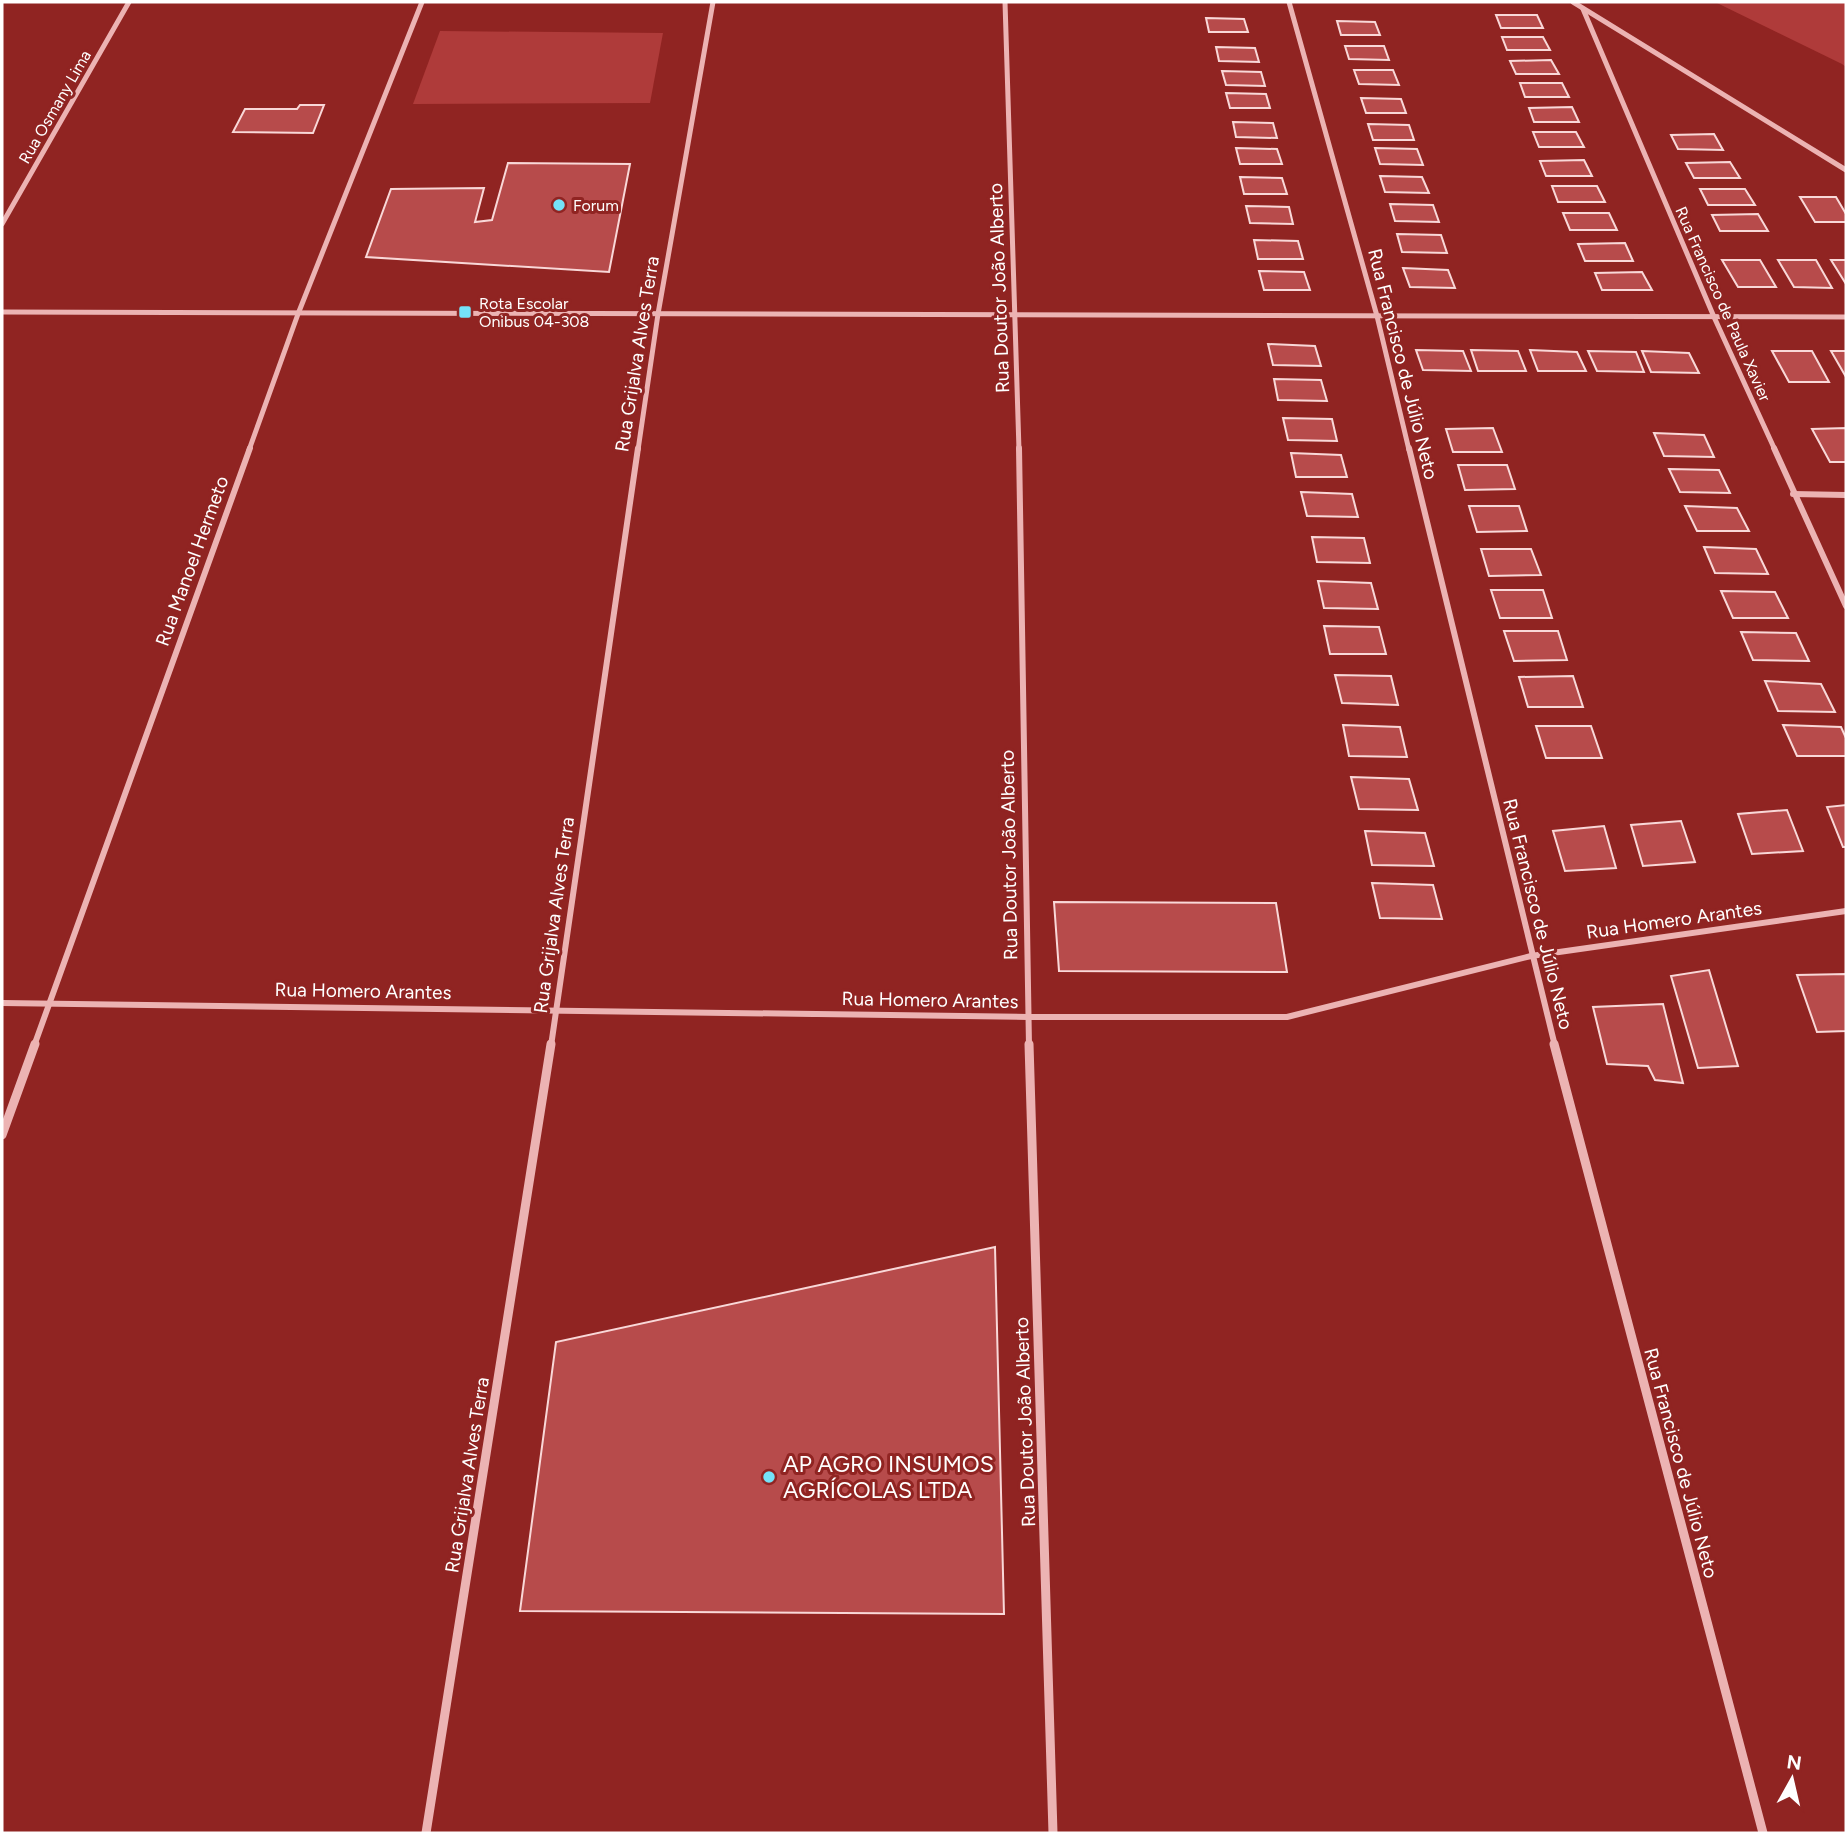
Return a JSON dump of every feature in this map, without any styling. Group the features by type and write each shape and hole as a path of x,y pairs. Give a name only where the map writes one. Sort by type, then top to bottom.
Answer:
{"street":[{"name":"Rua Osmany Lima","path":"2,224 129,2"},
{"name":"Rua Manoel Hermeto","path":"2,1135 298,313 422,2"},
{"name":"Rua Grijalva Alves Terra","path":"425,1833 557,1009 657,314 713,2"},
{"name":"Rua Doutor João Alberto","path":"1005,2 1017,315 1028,1017 1053,1833"},
{"name":"Rua Francisco de Júlio Neto","path":"1289,2 1377,316 1531,956 1763,1833"},
{"path":"1573,2 1846,170"},
{"name":"Rua Francisco de Paula Xavier","path":"1583,9 1714,317 1846,606"},
{"path":"2,312 1846,317"},
{"path":"1793,494 1846,495"},
{"name":"Rua Homero Arantes","path":"2,1003 1028,1017 1287,1017 1531,956 1846,911"}],"shaded area":[{"path":"1715,2 1846,2 1846,67 1842,64"},
{"path":"440,31 663,33 650,103 413,104"}],"building":[{"path":"1496,15 1537,15 1543,28 1501,28"},
{"path":"1206,18 1244,19 1248,32 1209,32"},
{"path":"1337,21 1375,22 1380,35 1341,35"},
{"path":"1502,37 1543,37 1550,50 1507,50"},
{"path":"1345,46 1384,46 1389,60 1349,59"},
{"path":"1216,47 1255,48 1259,62 1219,61"},
{"path":"1551,60 1559,74 1516,74 1510,61"},
{"path":"1354,70 1393,70 1399,85 1359,84"},
{"path":"1222,71 1261,72 1265,86 1226,85"},
{"path":"1520,83 1562,83 1569,97 1525,97"},
{"path":"1226,93 1266,94 1270,108 1230,108"},
{"path":"1361,98 1401,99 1406,113 1366,113"},
{"path":"300,105 324,105 313,133 233,132 245,109 297,109"},
{"path":"1572,107 1579,122 1534,122 1529,108"},
{"path":"1233,122 1273,123 1277,138 1236,137"},
{"path":"1368,124 1409,125 1414,140 1373,140"},
{"path":"1533,132 1576,132 1584,147 1539,147"},
{"path":"1714,134 1723,150 1678,149 1671,135"},
{"path":"1236,148 1277,149 1282,164 1240,164"},
{"path":"1375,148 1417,149 1423,165 1380,164"},
{"path":"1584,160 1592,176 1546,176 1540,161"},
{"path":"1730,162 1740,178 1694,178 1686,163"},
{"name":"Forum","path":"508,163 630,164 609,272 366,257 391,189 484,188 475,222 492,220"},
{"path":"1380,176 1422,177 1429,193 1385,192"},
{"path":"1240,177 1282,178 1287,194 1244,194"},
{"path":"1552,186 1597,186 1605,202 1558,202"},
{"path":"1700,189 1745,189 1755,205 1708,205"},
{"path":"1800,197 1836,197 1846,214 1846,222 1815,222"},
{"path":"1390,204 1433,205 1439,222 1395,221"},
{"path":"1246,206 1289,207 1293,224 1250,223"},
{"path":"1563,213 1609,213 1617,230 1570,230"},
{"path":"1758,214 1768,231 1720,231 1712,215"},
{"path":"1397,234 1441,235 1447,253 1402,252"},
{"path":"1254,240 1298,241 1303,259 1258,259"},
{"path":"1625,243 1633,261 1585,261 1578,244"},
{"path":"1722,260 1760,260 1776,287 1738,287"},
{"path":"1778,260 1816,260 1832,288 1794,287"},
{"path":"1831,260 1846,260 1846,284"},
{"path":"1403,268 1448,270 1455,288 1410,287"},
{"path":"1259,271 1304,272 1310,290 1264,290"},
{"path":"1642,272 1652,290 1602,290 1595,273"},
{"path":"1268,344 1315,346 1321,366 1273,365"},
{"path":"1416,350 1463,351 1471,371 1423,370"},
{"path":"1471,350 1518,351 1526,371 1478,371"},
{"path":"1530,350 1577,352 1586,371 1538,371"},
{"path":"1588,351 1636,352 1644,372 1597,371"},
{"path":"1642,351 1689,353 1699,373 1651,372"},
{"path":"1772,351 1812,351 1829,382 1789,382"},
{"path":"1831,351 1846,351 1846,377"},
{"path":"1274,379 1321,380 1327,401 1278,400"},
{"path":"1283,418 1332,419 1337,441 1288,440"},
{"path":"1493,428 1502,452 1453,452 1446,429"},
{"path":"1846,428 1846,462 1830,462 1812,429"},
{"path":"1654,433 1704,435 1714,457 1664,456"},
{"path":"1291,453 1341,455 1347,477 1296,477"},
{"path":"1458,465 1507,465 1515,489 1465,490"},
{"path":"1669,469 1719,470 1730,493 1680,492"},
{"path":"1301,492 1352,494 1358,517 1307,516"},
{"path":"1469,506 1519,506 1527,531 1477,532"},
{"path":"1685,506 1737,508 1749,531 1697,531"},
{"path":"1312,537 1364,538 1370,563 1317,562"},
{"path":"1704,547 1756,549 1768,574 1715,573"},
{"path":"1481,549 1531,549 1541,575 1489,576"},
{"path":"1318,581 1371,583 1378,609 1324,608"},
{"path":"1491,590 1543,590 1552,618 1500,618"},
{"path":"1721,591 1775,592 1788,618 1733,618"},
{"path":"1324,626 1379,627 1386,654 1330,654"},
{"path":"1504,631 1558,631 1567,660 1514,661"},
{"path":"1741,632 1796,633 1809,661 1753,660"},
{"path":"1335,675 1391,676 1398,705 1342,703"},
{"path":"1573,676 1583,707 1528,707 1519,677"},
{"path":"1765,681 1821,684 1835,712 1778,711"},
{"path":"1343,725 1400,727 1407,757 1349,756"},
{"path":"1783,725 1841,727 1846,738 1846,756 1797,756"},
{"path":"1536,726 1591,726 1602,758 1546,758"},
{"path":"1351,777 1409,779 1418,810 1359,809"},
{"path":"1846,805 1846,847 1843,847 1827,807"},
{"path":"1787,810 1803,851 1752,854 1738,814"},
{"path":"1681,821 1695,862 1643,866 1631,825"},
{"path":"1604,826 1616,868 1565,871 1553,831"},
{"path":"1365,831 1425,833 1434,866 1372,865"},
{"path":"1372,883 1433,885 1442,919 1380,918"},
{"path":"1054,902 1276,903 1287,972 1059,971"},
{"path":"1709,970 1738,1066 1698,1068 1671,976"},
{"path":"1846,974 1846,1031 1817,1032 1797,975"},
{"path":"1663,1004 1683,1083 1655,1080 1648,1066 1607,1064 1593,1007"},
{"name":"AP AGRO INSUMOS AGRÍCOLAS LTDA","path":"995,1247 1004,1614 520,1611 556,1342"}],"place":[{"name":"Forum","path":"559,205"},
{"name":"Rota Escolar Onibus 04-308","path":"465,312"},
{"name":"AP AGRO INSUMOS AGRÍCOLAS LTDA","path":"769,1477"}]}
